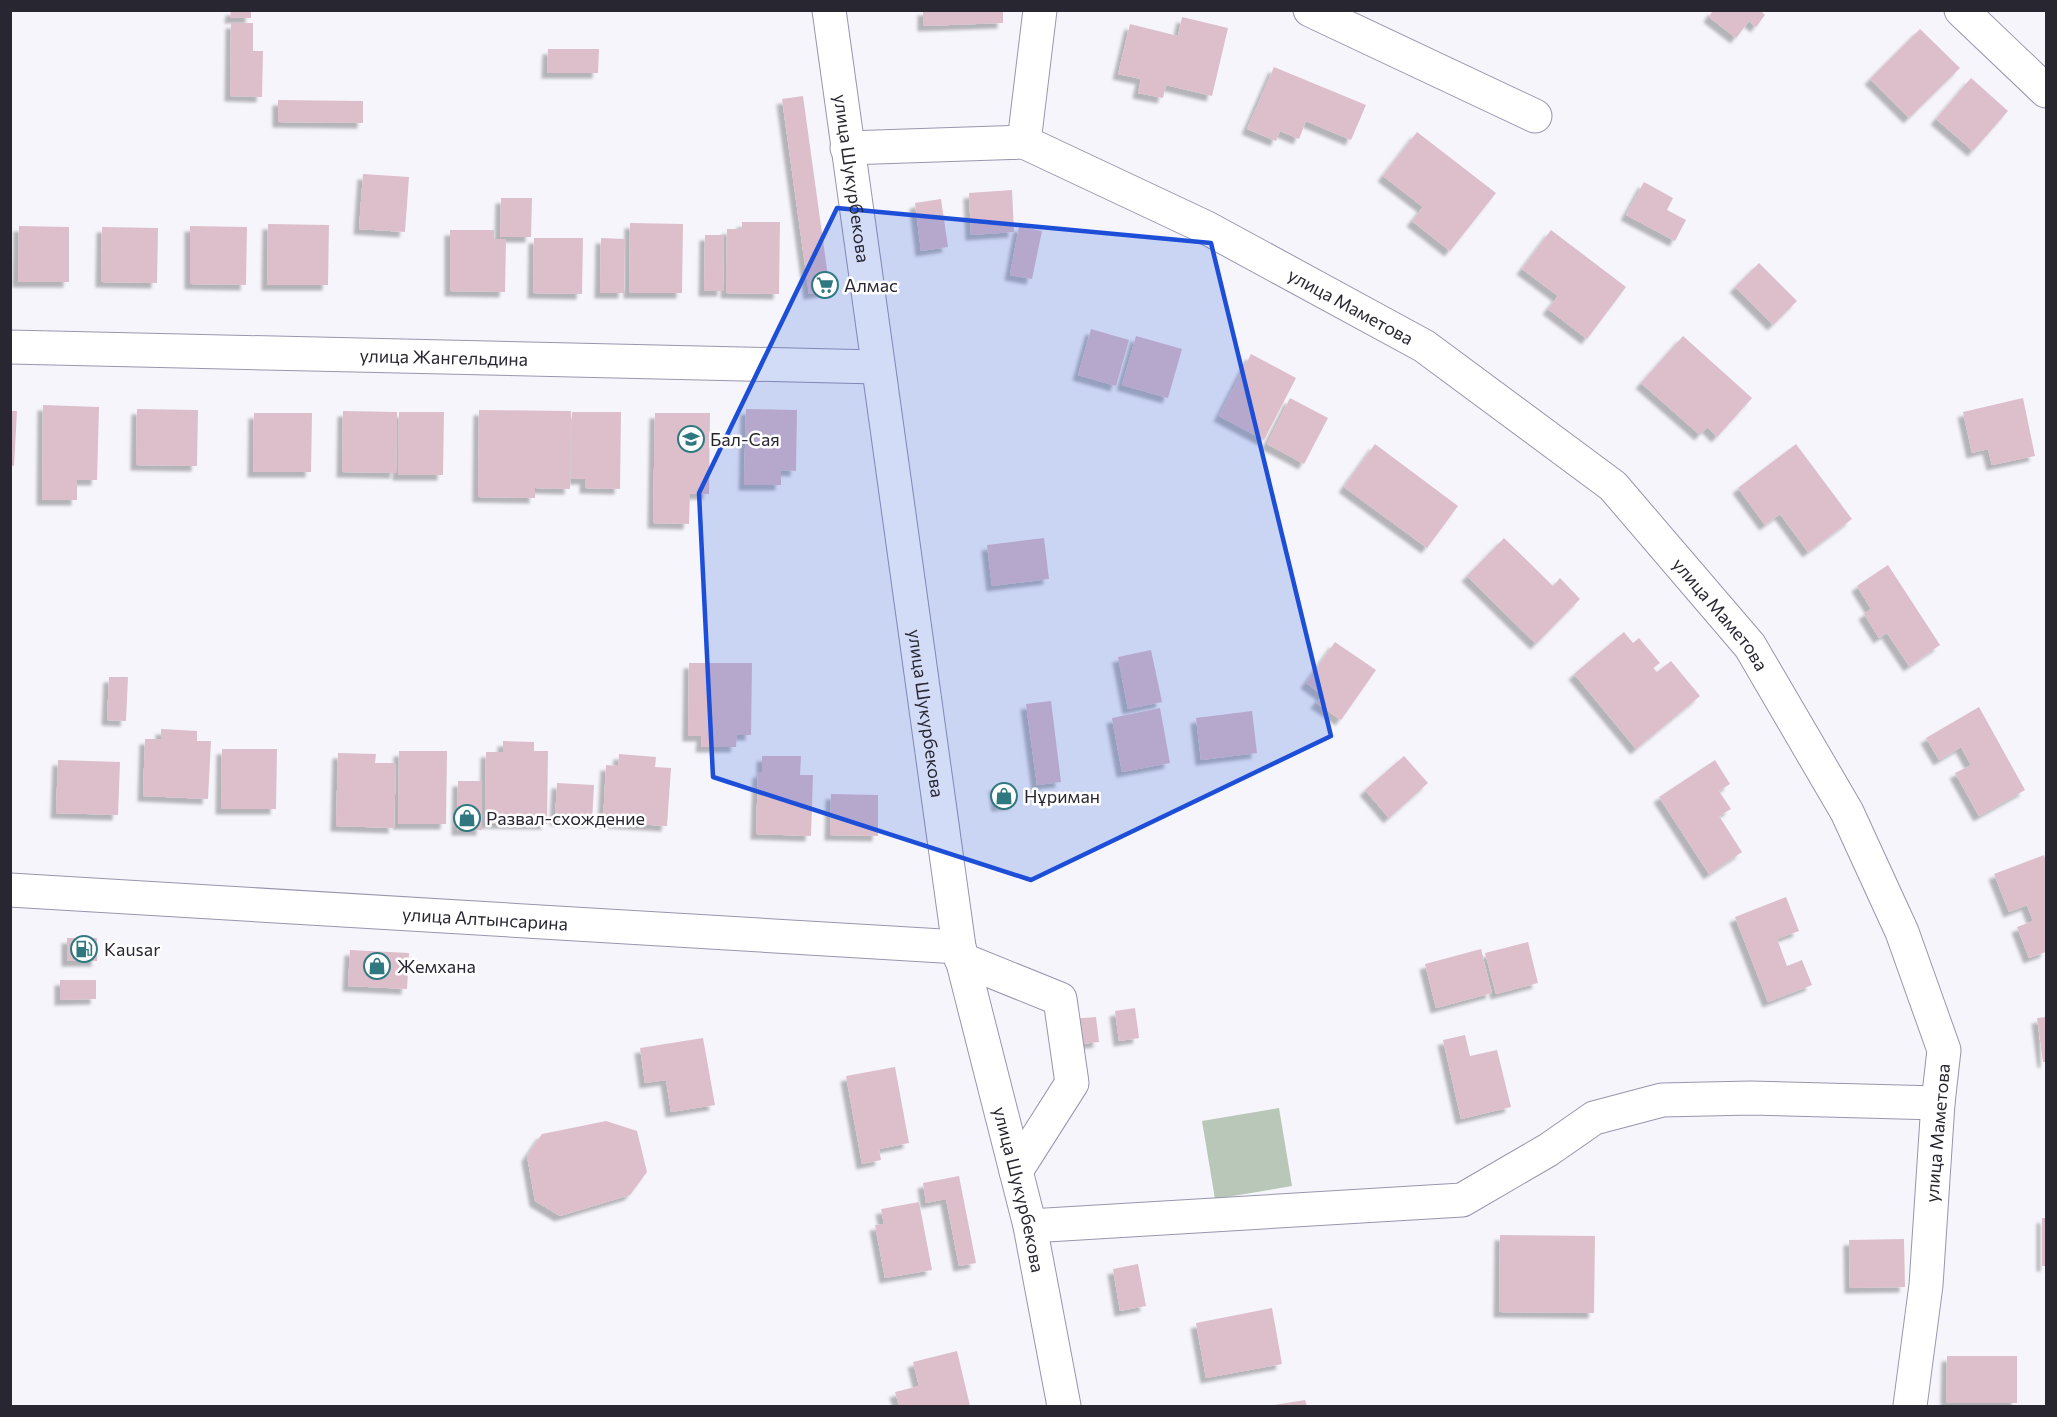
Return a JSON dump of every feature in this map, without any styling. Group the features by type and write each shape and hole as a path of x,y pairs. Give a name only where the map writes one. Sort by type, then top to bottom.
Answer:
{"street":[{"name":"улица Шукурбекова","path":"829,10 960,953 1030,1226 1064,1407"},
{"path":"1024,142 1040,10"},
{"path":"1310,10 1535,116"},
{"path":"1961,10 2046,91"},
{"name":"улица Маметова","path":"848,148 1024,142 1207,228 1424,346 1612,486 1750,646 1846,812 1902,932 1944,1050 1938,1103 1926,1285 1910,1407"},
{"name":"улица Жангельдина","path":"10,347 877,367"},
{"name":"улица Алтынсарина","path":"10,890 960,953 1060,999 1072,1083 1016,1171"},
{"path":"1030,1226 1461,1200 1548,1150 1594,1118 1624,1108 1662,1100 1751,1098 1938,1103"}],"highlighted area":[{"path":"837,208 1211,243 1331,736 1031,880 713,777 699,493"}],"green space":[{"path":"1279,1108 1292,1186 1215,1199 1202,1121"}],"building":[{"path":"231,10 251,10 251,18 230,18"},
{"path":"923,10 1003,10 1003,23 923,26"},
{"path":"1713,10 1760,10 1765,15 1756,27 1749,21 1736,38 1709,17"},
{"path":"1182,17 1228,28 1212,96 1166,85 1163,98 1138,93 1141,79 1118,74 1130,24 1178,36"},
{"path":"231,23 253,23 253,51 263,51 262,97 230,96"},
{"path":"1920,29 1960,68 1909,118 1870,79"},
{"path":"548,49 599,49 598,73 547,73"},
{"path":"1274,67 1366,105 1351,140 1306,121 1299,139 1280,131 1276,141 1247,129"},
{"path":"1971,78 2008,111 1973,151 1936,119"},
{"path":"803,96 830,291 809,294 782,99"},
{"path":"278,100 363,101 363,123 278,122"},
{"path":"1417,132 1496,193 1450,251 1412,221 1423,207 1383,176"},
{"path":"363,174 409,177 405,232 359,229"},
{"path":"1644,182 1673,198 1667,210 1686,220 1675,241 1626,215"},
{"path":"1012,190 1014,232 971,235 969,193"},
{"path":"501,198 532,198 531,237 500,237"},
{"path":"941,199 948,247 921,251 915,203"},
{"path":"742,222 780,222 779,294 726,293 727,229 742,229"},
{"path":"630,223 683,224 682,293 629,293"},
{"path":"268,224 329,225 328,285 267,285"},
{"path":"19,226 69,227 69,282 18,282"},
{"path":"190,226 247,227 246,285 190,284"},
{"path":"1019,226 1042,231 1032,279 1010,275"},
{"path":"102,227 158,228 157,283 101,282"},
{"path":"450,230 494,230 494,239 506,239 505,292 450,291"},
{"path":"1551,230 1626,287 1587,339 1548,309 1558,296 1522,269"},
{"path":"705,235 724,235 723,291 704,291"},
{"path":"534,238 583,238 582,294 533,293"},
{"path":"601,238 625,239 624,293 600,293"},
{"path":"1759,263 1797,301 1773,325 1735,287"},
{"path":"1091,329 1129,340 1116,386 1078,375"},
{"path":"1136,336 1182,349 1168,398 1122,385"},
{"path":"1683,336 1752,398 1717,437 1707,427 1700,435 1641,383"},
{"path":"1251,354 1296,378 1264,440 1219,416"},
{"path":"1290,398 1328,418 1304,464 1267,444"},
{"path":"2023,398 2035,456 1992,465 1988,449 1972,453 1963,412"},
{"path":"43,405 99,407 97,480 77,480 77,500 42,500"},
{"path":"137,409 198,410 197,466 136,465"},
{"path":"746,409 797,410 796,471 781,470 781,485 744,485"},
{"path":"479,410 571,411 570,489 535,488 535,498 478,497"},
{"path":"10,411 17,411 14,466 10,465"},
{"path":"343,411 397,412 396,473 342,472"},
{"path":"399,412 444,412 443,475 398,475"},
{"path":"572,412 621,412 620,489 585,488 585,479 571,479"},
{"path":"254,413 312,413 311,472 253,472"},
{"path":"655,413 710,413 709,494 690,494 689,524 653,523"},
{"path":"1375,444 1458,506 1427,548 1344,487"},
{"path":"1796,444 1852,519 1808,552 1780,514 1765,525 1738,488"},
{"path":"1044,538 1049,579 992,586 987,545"},
{"path":"1504,538 1553,586 1560,578 1580,599 1536,644 1467,576"},
{"path":"1888,565 1940,645 1909,666 1887,633 1879,638 1864,614 1871,609 1857,586"},
{"path":"1624,632 1633,643 1639,638 1660,663 1653,668 1657,672 1671,661 1700,696 1636,749 1574,674"},
{"path":"1335,642 1376,670 1341,720 1316,703 1322,695 1306,683"},
{"path":"1151,650 1162,702 1128,709 1118,657"},
{"path":"689,663 752,663 751,735 737,735 736,747 701,747 702,736 688,736"},
{"path":"109,677 128,677 126,721 107,720"},
{"path":"1051,701 1061,782 1037,785 1026,704"},
{"path":"1979,707 2025,790 1979,816 1955,773 1971,765 1961,747 1939,760 1926,738"},
{"path":"1160,708 1170,763 1122,772 1112,718"},
{"path":"1252,711 1257,753 1201,760 1196,718"},
{"path":"161,729 197,731 197,741 211,741 208,799 143,796 145,739 161,739"},
{"path":"503,741 534,742 534,751 548,751 547,824 485,823 486,752 503,752"},
{"path":"222,749 277,749 276,809 221,809"},
{"path":"399,751 447,751 446,824 398,824"},
{"path":"338,753 376,754 375,763 396,763 394,828 336,826"},
{"path":"619,754 656,757 655,767 671,768 667,826 603,822 606,765 618,766"},
{"path":"762,756 801,756 800,775 813,775 811,836 756,834 758,772 762,772"},
{"path":"1404,756 1428,783 1389,818 1365,790"},
{"path":"58,760 120,762 118,815 56,813"},
{"path":"1715,760 1730,784 1719,791 1731,809 1719,816 1742,852 1709,874 1659,797"},
{"path":"458,781 482,781 482,830 457,830"},
{"path":"557,783 594,785 592,822 555,820"},
{"path":"1012,783 1015,804 997,806 994,786"},
{"path":"831,794 878,795 878,836 830,835"},
{"path":"2044,855 2046,862 2046,952 2029,958 2017,927 2033,921 2027,905 2009,912 1994,874"},
{"path":"1786,897 1799,931 1777,939 1787,966 1802,960 1812,985 1768,1002 1735,917"},
{"path":"67,938 97,938 97,961 67,961"},
{"path":"1528,942 1538,983 1496,994 1485,953"},
{"path":"1481,949 1492,993 1436,1008 1425,964"},
{"path":"350,950 409,953 407,989 348,986"},
{"path":"60,980 96,980 96,999 60,1000"},
{"path":"1135,1008 1139,1038 1119,1041 1115,1011"},
{"path":"1096,1017 1099,1042 1072,1045 1070,1019"},
{"path":"2046,1017 2046,1062 2043,1062 2037,1018"},
{"path":"1465,1035 1470,1056 1497,1050 1511,1107 1461,1119 1443,1040"},
{"path":"703,1038 715,1105 671,1112 666,1080 645,1083 640,1048"},
{"path":"895,1067 909,1143 879,1149 881,1160 862,1164 846,1076"},
{"path":"606,1121 637,1131 647,1172 630,1195 560,1216 535,1201 527,1156 542,1134"},
{"path":"959,1176 976,1263 959,1266 946,1199 926,1203 923,1183"},
{"path":"919,1202 932,1270 885,1278 875,1225 884,1224 881,1209"},
{"path":"2042,1218 2046,1218 2046,1266 2042,1266"},
{"path":"1500,1235 1595,1236 1594,1313 1499,1312"},
{"path":"1904,1239 1905,1287 1850,1288 1849,1240"},
{"path":"1138,1264 1146,1306 1120,1311 1113,1269"},
{"path":"1272,1308 1282,1364 1206,1378 1196,1323"},
{"path":"957,1351 970,1406 899,1406 895,1392 919,1386 913,1362"},
{"path":"1947,1356 2017,1356 2017,1403 1946,1403"},
{"path":"1305,1400 1307,1406 1274,1406 1274,1405"}],"place":[{"name":"Алмас","path":"825,285"},
{"name":"Бал-Сая","path":"691,439"},
{"name":"Нұриман","path":"1004,796"},
{"name":"Развал-схождение","path":"467,818"},
{"name":"Kausar","path":"84,949"},
{"name":"Жемхана","path":"377,966"}]}
